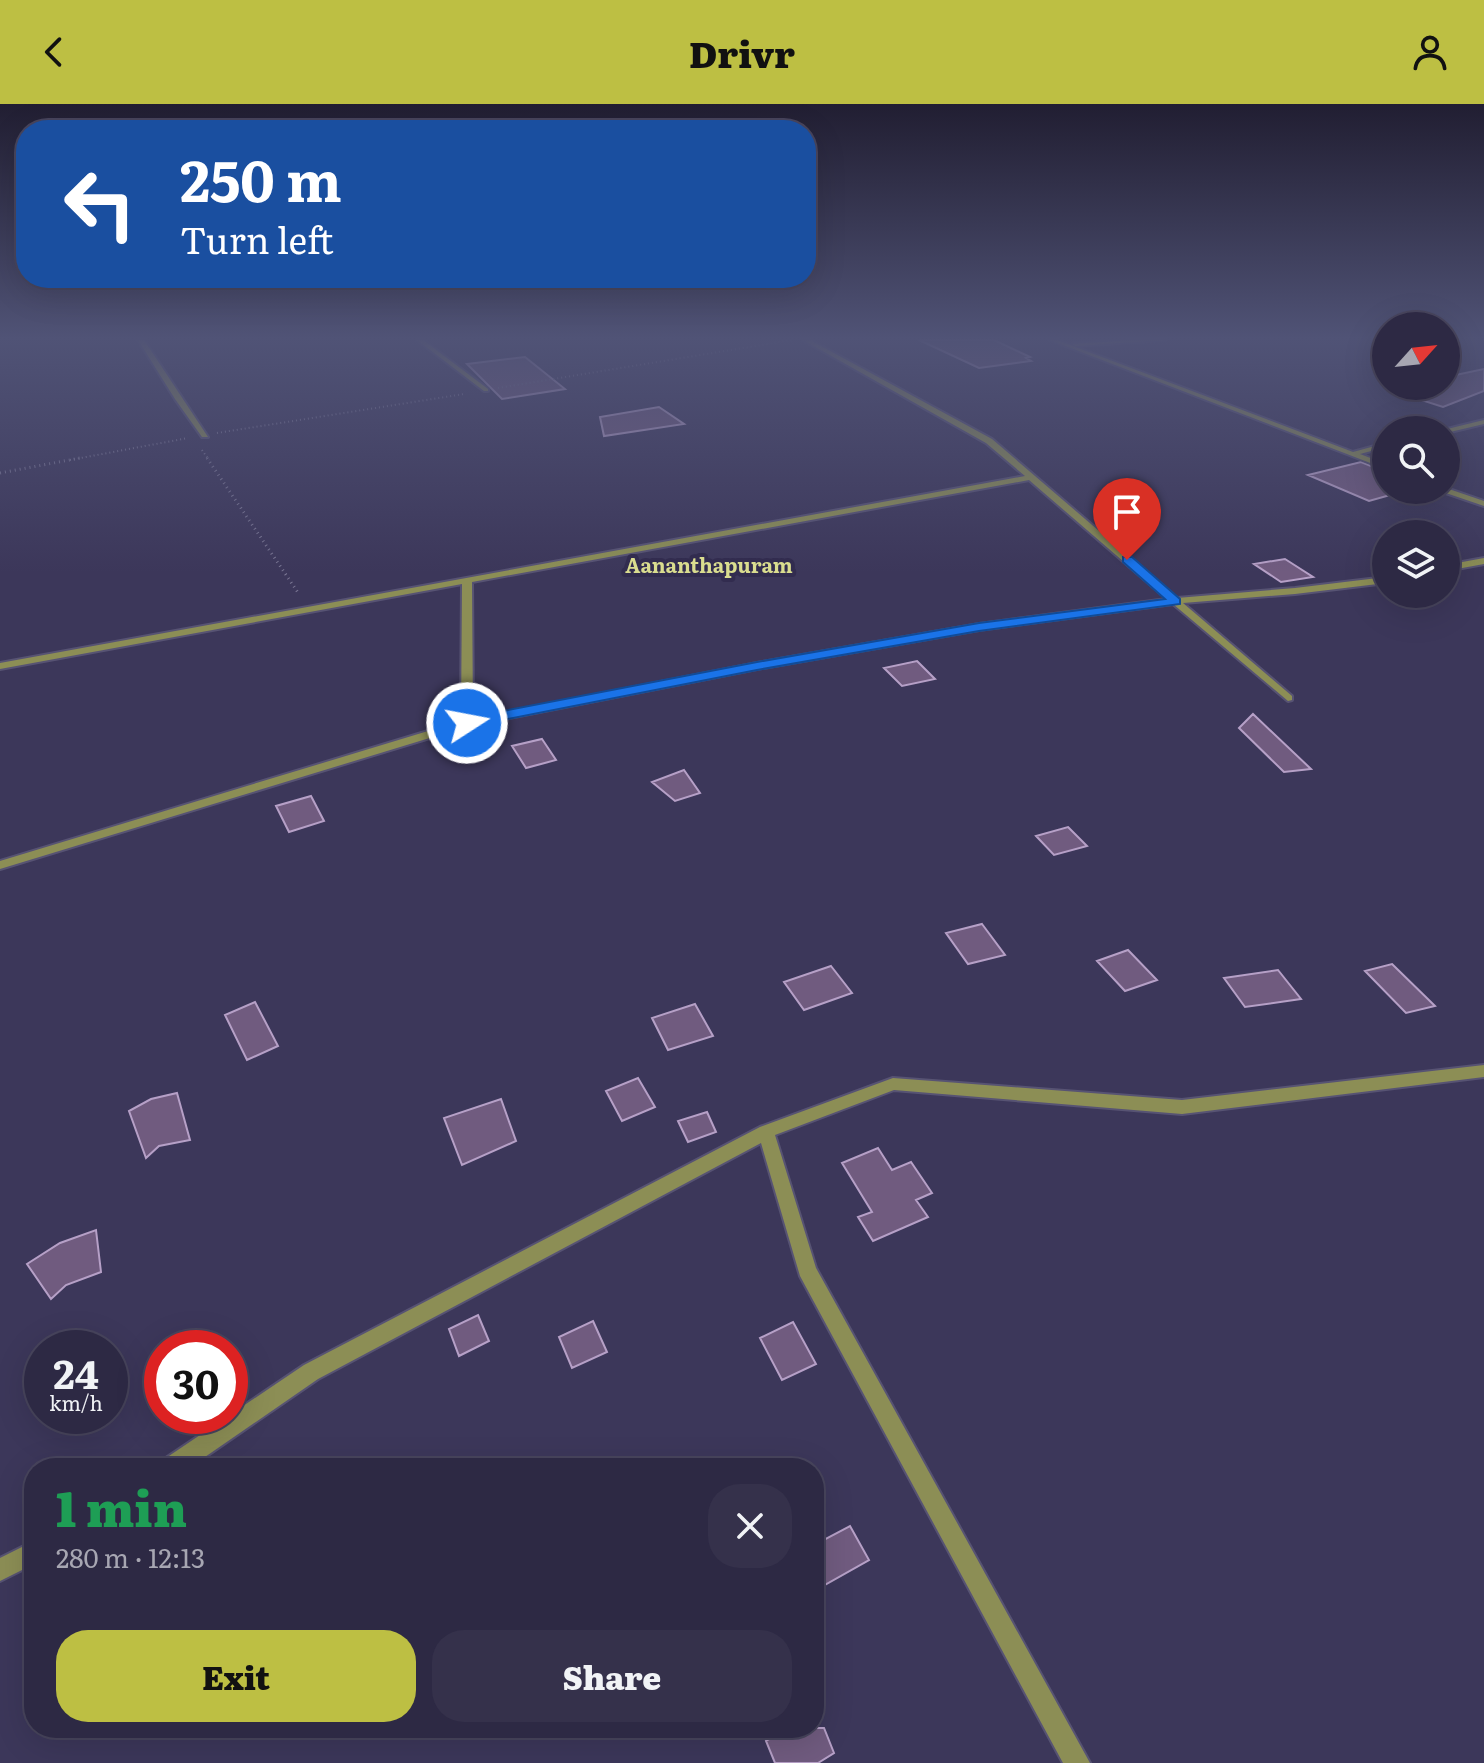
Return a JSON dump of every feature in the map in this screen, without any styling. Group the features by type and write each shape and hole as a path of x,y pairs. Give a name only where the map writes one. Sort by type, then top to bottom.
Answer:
{"street":[{"path":"192,417 205,435"},
{"path":"946,417 989,441 1288,698"},
{"path":"1256,417 1372,462"},
{"path":"1460,428 1484,422"},
{"path":"1352,454 1372,449"},
{"path":"0,666 308,607 1032,477"},
{"path":"1460,495 1484,504"},
{"path":"1460,565 1484,561"},
{"path":"467,579 467,723"},
{"path":"0,865 467,723 757,666 979,627 1175,601 1372,582"},
{"path":"186,1458 311,1372 766,1132 893,1084 1182,1107 1484,1071"},
{"path":"766,1132 807,1270 1077,1763"},
{"path":"0,1570 24,1557"}],"path":[{"path":"0,473 315,417"},
{"path":"194,437 308,607"}],"building":[{"path":"600,417 674,417 684,424 604,436"},
{"path":"1361,462 1372,466 1372,500 1369,501 1308,475"},
{"path":"1285,559 1313,577 1281,582 1254,564"},
{"path":"917,661 935,679 902,686 884,668"},
{"path":"1253,714 1311,769 1284,772 1239,728"},
{"path":"542,739 556,760 526,768 512,746"},
{"path":"684,770 700,793 675,801 652,782"},
{"path":"311,796 324,821 289,832 276,806"},
{"path":"1068,827 1087,846 1054,855 1036,836"},
{"path":"982,924 1005,955 968,964 946,933"},
{"path":"1128,950 1157,980 1125,991 1097,961"},
{"path":"1392,964 1435,1006 1406,1013 1365,971"},
{"path":"831,966 852,993 804,1010 784,982"},
{"path":"1278,970 1301,999 1245,1007 1224,978"},
{"path":"255,1002 278,1046 247,1060 225,1015"},
{"path":"695,1004 713,1036 668,1050 652,1018"},
{"path":"638,1078 655,1107 622,1121 606,1091"},
{"path":"177,1093 190,1140 159,1146 146,1158 129,1111 151,1099"},
{"path":"501,1099 516,1141 462,1165 444,1118"},
{"path":"707,1112 716,1132 688,1142 678,1121"},
{"path":"878,1148 892,1170 911,1162 932,1193 916,1200 928,1217 873,1241 858,1217 872,1212 842,1163"},
{"path":"96,1230 101,1272 66,1285 51,1299 27,1264 60,1243"},
{"path":"478,1315 489,1341 459,1356 449,1329"},
{"path":"593,1321 607,1352 572,1368 559,1337"},
{"path":"793,1322 816,1364 782,1380 760,1338"},
{"path":"850,1526 869,1560 824,1585 824,1540"},
{"path":"824,1728 834,1753 818,1763 775,1763 766,1741 771,1738 824,1738"}],"district":[{"name":"Aananthapuram","path":"709,566"}],"route":[{"path":"467,723 757,666 979,627 1175,601 1127,560"}]}
